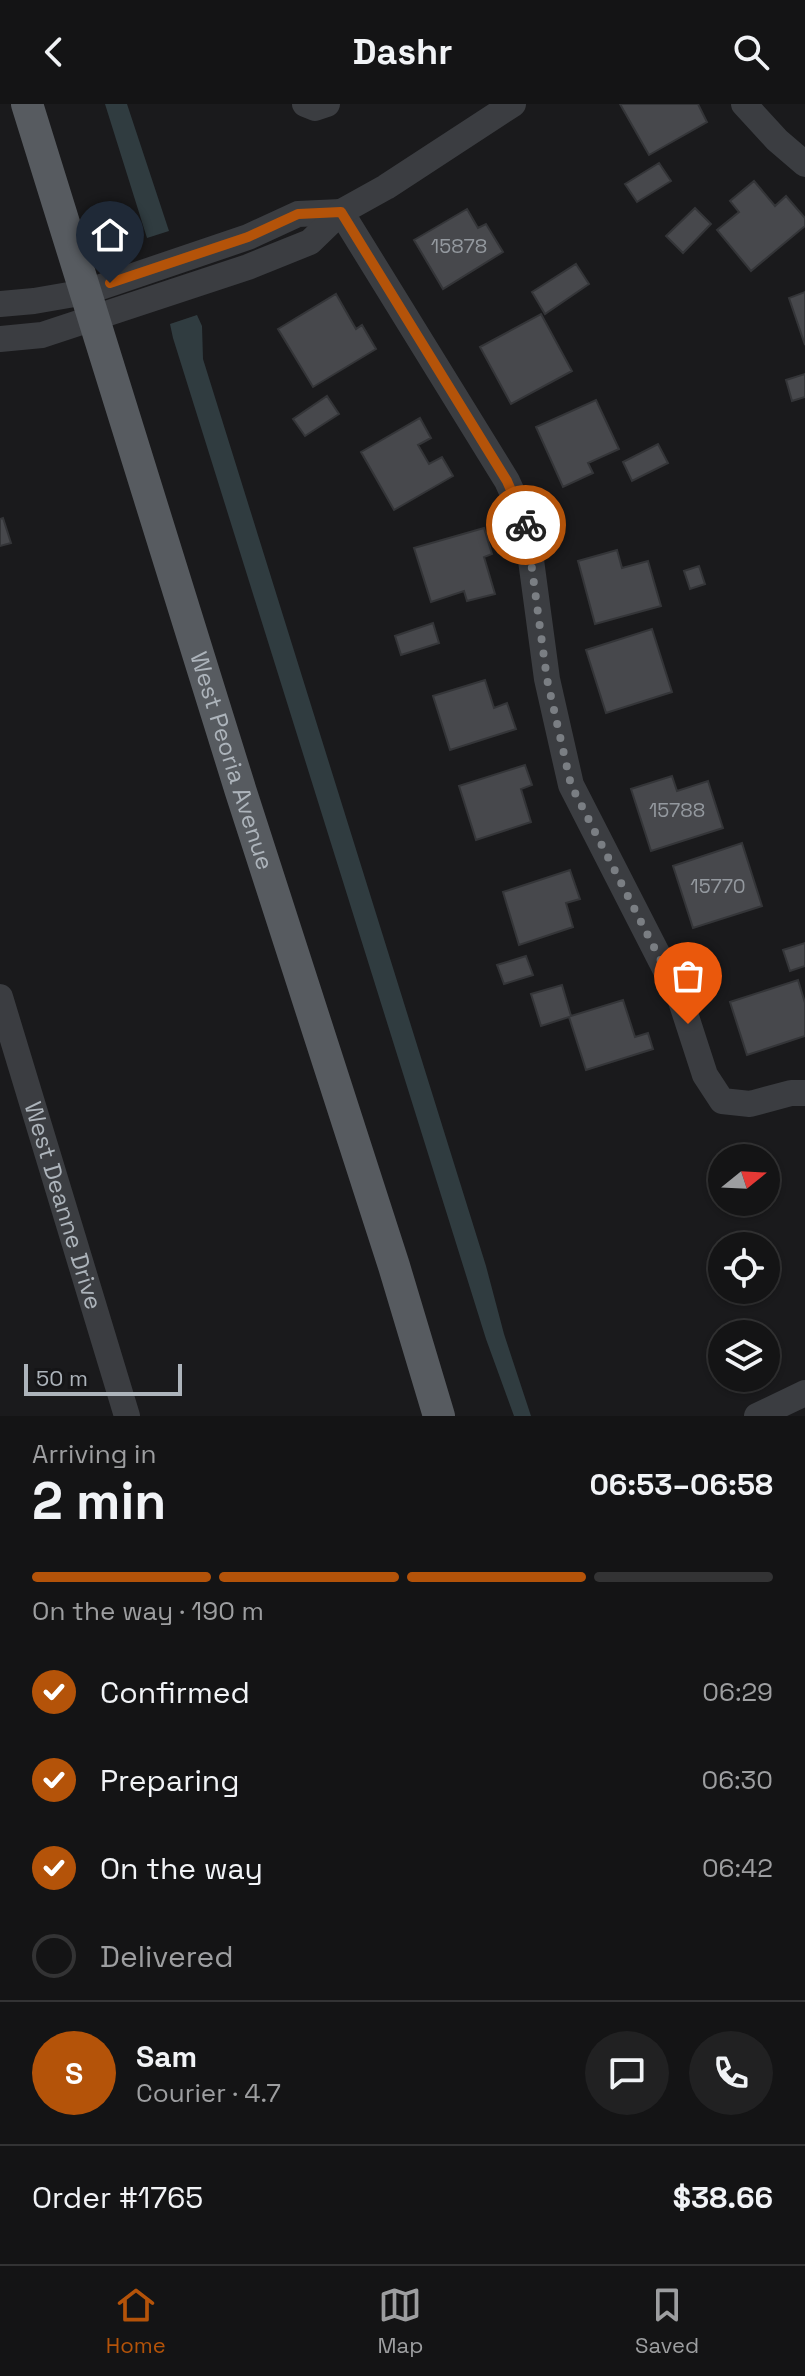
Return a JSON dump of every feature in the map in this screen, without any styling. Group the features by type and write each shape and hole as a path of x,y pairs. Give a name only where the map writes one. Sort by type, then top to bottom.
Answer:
{"main road":[{"name":"West Peoria Avenue","path":"27,104 439,1416"}],"street":[{"path":"305,104 315,108 327,104"},
{"path":"0,339 42,335 90,304 298,214 341,212 386,187 513,104"},
{"path":"744,104 777,140 805,164"},
{"path":"341,212 507,481 526,523 547,679 571,785 680,998 705,1075 722,1101 750,1104 791,1093 805,1093"},
{"path":"0,304 34,301 90,304"},
{"name":"West Deanne Drive","path":"0,997 127,1416"},
{"path":"757,1416 805,1393"}],"shaded area":[{"path":"105,104 127,104 169,231 147,238"},
{"path":"197,315 202,326 203,359 531,1416 514,1416 486,1339 173,338 170,324"}],"building":[{"path":"620,104 698,104 707,122 649,155"},
{"path":"659,163 671,181 637,202 625,184"},
{"path":"754,181 775,206 786,196 805,218 805,226 751,271 717,230 739,212 730,201"},
{"path":"695,208 711,224 683,253 666,236"},
{"path":"467,209 478,228 486,224 503,252 443,289 414,240"},
{"path":"576,264 589,284 545,314 532,292"},
{"path":"805,292 805,345 789,298"},
{"path":"336,294 356,329 362,325 376,349 313,387 278,329"},
{"path":"541,314 572,371 511,404 480,347"},
{"path":"805,374 805,397 792,401 786,380"},
{"path":"327,396 339,414 305,436 293,419"},
{"path":"596,400 619,449 588,463 593,473 563,487 536,427"},
{"path":"420,418 431,438 418,445 429,464 442,457 453,476 394,510 361,452"},
{"path":"658,444 668,463 632,481 623,462"},
{"path":"3,518 11,543 0,546 0,519"},
{"path":"484,528 492,554 484,557 495,594 467,601 464,591 431,602 414,548"},
{"path":"617,550 622,568 648,561 661,606 595,624 578,561"},
{"path":"699,566 705,584 690,589 684,571"},
{"path":"433,623 439,643 401,655 395,636"},
{"path":"652,629 672,692 606,713 586,650"},
{"path":"485,680 494,708 507,703 516,729 450,750 433,696"},
{"path":"525,765 532,785 521,789 531,822 476,840 459,786"},
{"path":"672,776 677,791 708,781 723,828 651,851 631,789"},
{"path":"742,843 762,906 693,928 673,866"},
{"path":"570,870 580,899 566,903 573,927 519,945 503,892"},
{"path":"805,943 805,966 790,971 783,950"},
{"path":"526,956 533,975 504,984 497,965"},
{"path":"798,980 805,1003 805,1036 747,1055 730,1002"},
{"path":"562,985 571,1016 623,1000 635,1037 648,1033 653,1049 586,1070 569,1017 541,1026 531,994"}],"way so far":[{"path":"526,525 547,679 571,785 680,998 688,1024"}],"route":[{"path":"110,283 248,237 298,214 341,212 507,481 526,525"}]}
